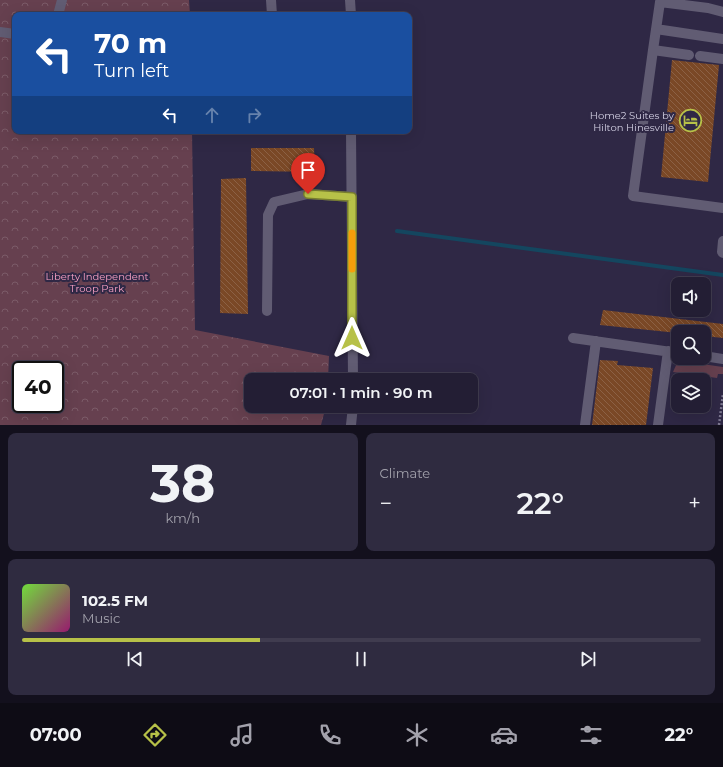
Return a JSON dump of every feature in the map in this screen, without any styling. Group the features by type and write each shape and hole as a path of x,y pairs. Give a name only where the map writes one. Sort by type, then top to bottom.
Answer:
{"street":[{"path":"59,12 62,0"},
{"path":"271,0 272,12"},
{"path":"350,0 351,12"},
{"path":"723,12 708,8 660,2 634,196 723,208"},
{"path":"656,29 723,39"},
{"path":"0,32 12,34"},
{"path":"653,50 689,55"},
{"path":"700,56 723,59"},
{"path":"351,134 352,373"},
{"path":"267,311 268,215 274,202 308,194 352,197"},
{"path":"723,241 723,253"},
{"path":"573,338 671,352"},
{"path":"585,425 596,341"},
{"path":"711,357 723,359"},
{"path":"658,425 671,362"},
{"path":"351,425 352,413"}],"path":[{"path":"719,425 723,394"}],"green space":[{"name":"Liberty Independent Troop Park","path":"0,0 189,0 190,12 12,12 12,134 192,134 195,330 329,356 328,373 244,373 244,413 324,413 321,425 0,425"},
{"path":"676,365 709,365 723,367 723,374 718,374 717,378 711,377 711,373 673,372"}],"building":[{"name":"Home2 Suites by Hilton Hinesville","path":"672,60 719,65 708,182 661,177"},
{"path":"251,148 314,148 315,172 251,171"},
{"path":"246,178 248,314 220,313 221,179"},
{"path":"603,310 723,324 723,338 711,337 711,325 671,325 671,332 600,325"},
{"path":"600,360 618,361 617,365 653,368 646,425 592,425"}],"waterway":[{"path":"397,231 723,275"}],"slow traffic":[{"path":"352,233 352,269"}],"place":[{"name":"Home2 Suites by Hilton Hinesville","path":"690,121"}],"route":[{"path":"308,194 352,197 352,338"}]}
